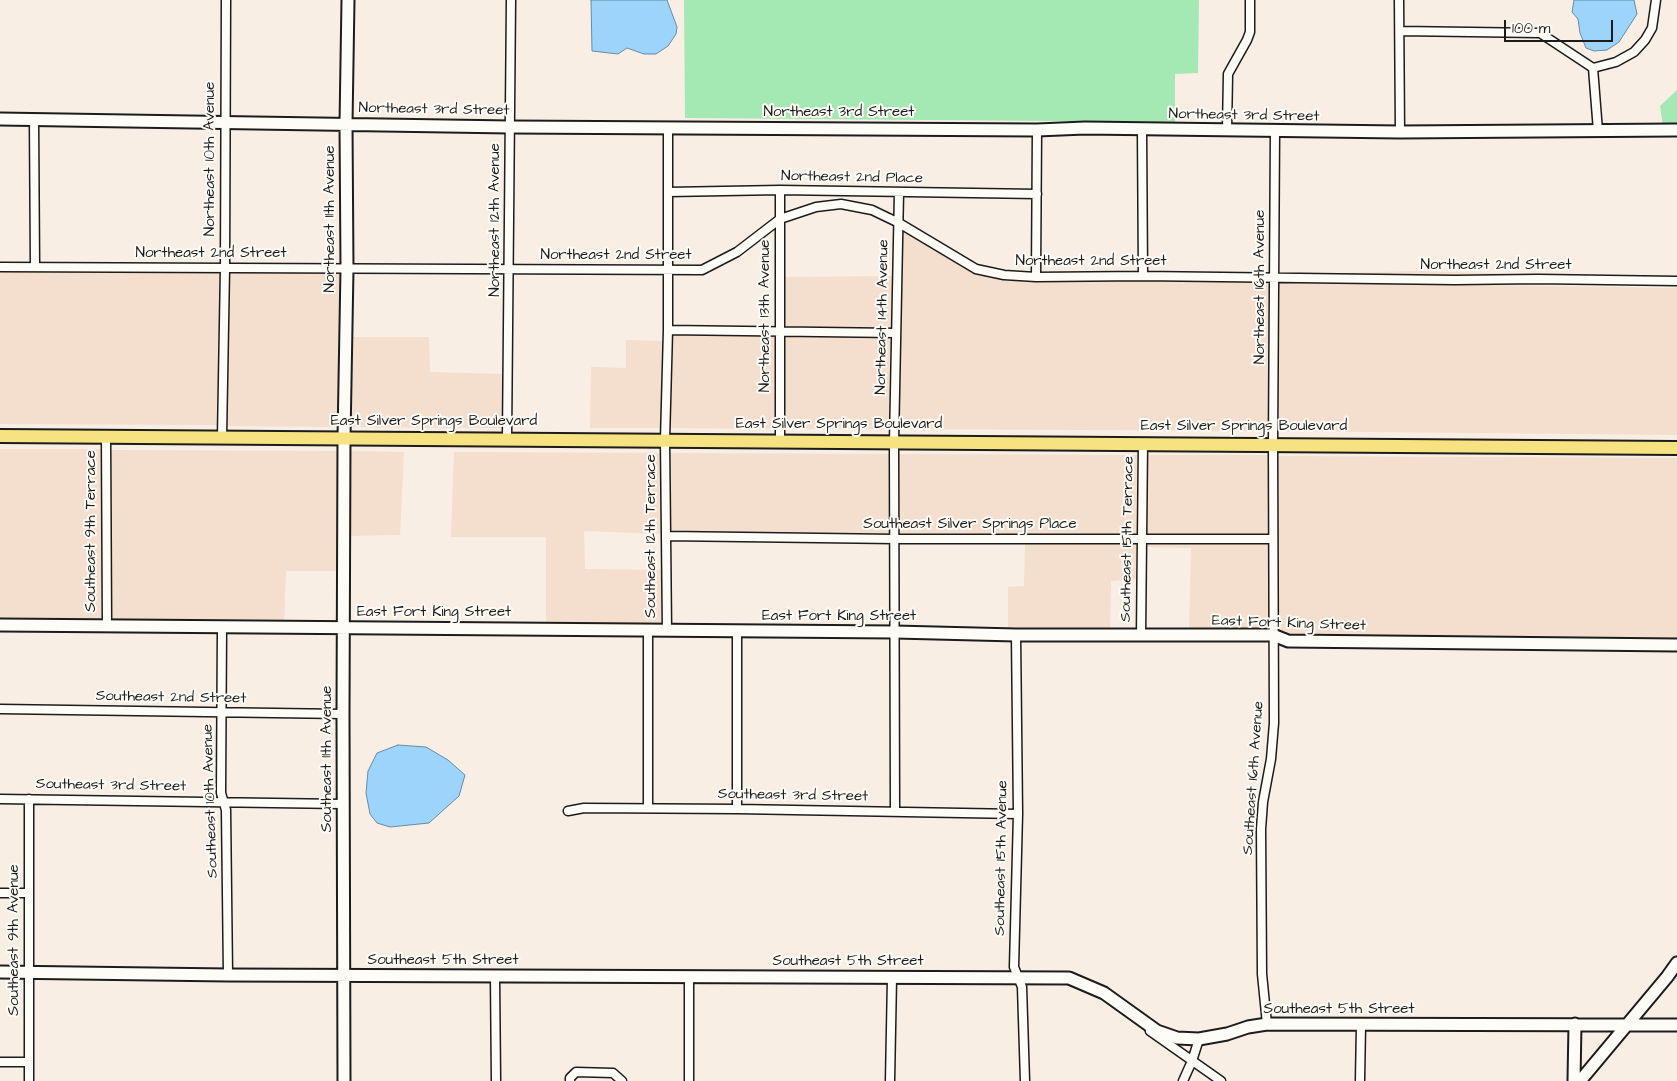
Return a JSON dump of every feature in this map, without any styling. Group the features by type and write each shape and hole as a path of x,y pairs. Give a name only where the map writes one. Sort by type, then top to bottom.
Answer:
{"main road":[{"name":"East Silver Springs Boulevard","path":"0,436 1677,448"}],"street":[{"name":"Northeast 10th Avenue","path":"222,437 226,0"},
{"name":"Northeast 11th Avenue","path":"344,438 348,0"},
{"name":"Northeast 12th Avenue","path":"507,439 511,0"},
{"path":"1228,130 1228,74 1250,32 1250,0"},
{"path":"1399,0 1400,132"},
{"path":"1400,32 1540,33 1593,68 1616,62 1634,52 1645,40 1652,28 1656,0"},
{"path":"1593,68 1598,131"},
{"name":"Northeast 3rd Street","path":"0,119 510,127 1400,132 1677,130"},
{"path":"34,120 35,267"},
{"name":"Southeast 12th Terrace","path":"667,631 665,440 668,330 668,127"},
{"path":"1036,278 1037,130"},
{"path":"1142,130 1143,276"},
{"name":"Northeast 16th Avenue","path":"1273,444 1275,131"},
{"name":"Northeast 2nd Place","path":"668,192 780,190 1037,194"},
{"name":"Northeast 13th Avenue","path":"780,190 780,441"},
{"path":"837,191 837,204"},
{"name":"Northeast 14th Avenue","path":"895,812 894,442 899,192"},
{"name":"Northeast 2nd Street","path":"0,267 702,270 737,252 780,219 816,207 837,204 872,210 899,223 976,269 1004,275 1036,278 1143,276 1455,280 1677,280"},
{"path":"668,330 896,333"},
{"name":"Southeast 9th Terrace","path":"106,437 107,625"},
{"name":"Southeast 11th Avenue","path":"344,438 342,714 344,1081"},
{"name":"Southeast 15th Terrace","path":"1141,635 1143,443"},
{"name":"Southeast 16th Avenue","path":"1267,1024 1262,974 1261,829 1274,723 1273,444"},
{"name":"Southeast Silver Springs Place","path":"666,536 895,539 1273,539"},
{"name":"East Fort King Street","path":"0,625 895,632 1016,635 1273,635 1288,641 1677,645"},
{"name":"Southeast 10th Avenue","path":"222,627 223,713 221,793 225,802 228,975"},
{"name":"Southeast 12th Terrace","path":"648,630 648,808"},
{"path":"737,631 737,809"},
{"name":"Southeast 15th Avenue","path":"1016,635 1018,814 1014,967 1022,987 1025,1081"},
{"name":"Southeast 2nd Street","path":"0,709 342,714"},
{"name":"Southeast 3rd Street","path":"0,799 342,804"},
{"name":"Southeast 9th Avenue","path":"28,1081 29,799"},
{"name":"Southeast 3rd Street","path":"568,811 584,808 648,808 1018,814"},
{"path":"0,893 29,893"},
{"path":"1580,1081 1677,963"},
{"name":"Southeast 5th Street","path":"0,972 228,975 1069,978 1104,993 1157,1031 1177,1038 1199,1039 1220,1036 1267,1024 1677,1025"},
{"path":"495,976 496,1081"},
{"path":"689,976 689,1081"},
{"path":"890,1081 892,978"},
{"path":"1144,1021 1152,1033 1220,1081"},
{"path":"1574,1081 1575,1024"},
{"path":"1360,1081 1361,1025"},
{"path":"1183,1081 1199,1039"},
{"path":"0,1062 28,1062"},
{"path":"570,1081 570,1078 576,1072 613,1073 622,1081"}],"shaded area":[{"path":"903,230 974,273 1004,279 1032,282 1143,280 1271,282 1270,431 898,429"},
{"path":"1419,271 1677,279 1304,274"},
{"path":"0,272 221,272 218,425 0,424"},
{"path":"228,272 343,274 340,427 225,426"},
{"path":"894,276 893,329 784,326 784,277"},
{"path":"1278,282 1677,288 1677,435 1277,431"},
{"path":"671,334 777,335 777,429 669,428"},
{"path":"784,335 892,337 891,429 784,429"},
{"path":"349,337 429,337 430,372 504,374 504,428 348,427"},
{"path":"626,340 664,341 662,428 590,428 591,367 626,368"},
{"path":"0,449 102,449 103,621 0,621"},
{"path":"109,450 340,451 340,571 286,571 284,623 110,621"},
{"path":"347,451 404,452 400,535 348,536"},
{"path":"454,452 662,453 662,534 584,531 585,569 662,570 661,627 546,625 546,537 451,537"},
{"path":"669,453 891,454 891,534 670,532"},
{"path":"898,454 1139,455 1137,535 898,535"},
{"path":"1146,455 1269,455 1270,535 1145,535"},
{"path":"1277,456 1677,458 1677,641 1288,637 1277,632"},
{"path":"1009,543 1137,544 1137,579 1111,581 1110,631 1008,630 1008,587 1024,586 1025,544"},
{"path":"1145,544 1270,544 1270,631 1189,631 1191,548 1145,547"}],"green space":[{"path":"684,0 1199,0 1198,73 1175,74 1175,122 685,118"},
{"path":"1677,90 1677,126 1663,126 1660,106"}],"water":[{"path":"591,0 667,0 677,27 676,34 668,46 656,54 644,54 627,48 618,54 592,51"},
{"path":"1574,0 1634,0 1637,14 1619,42 1607,50 1594,51 1586,48 1580,33 1578,19 1572,12"},
{"path":"398,745 426,747 448,760 465,775 459,796 429,823 390,827 377,823 370,814 366,793 368,771 377,753"}]}
